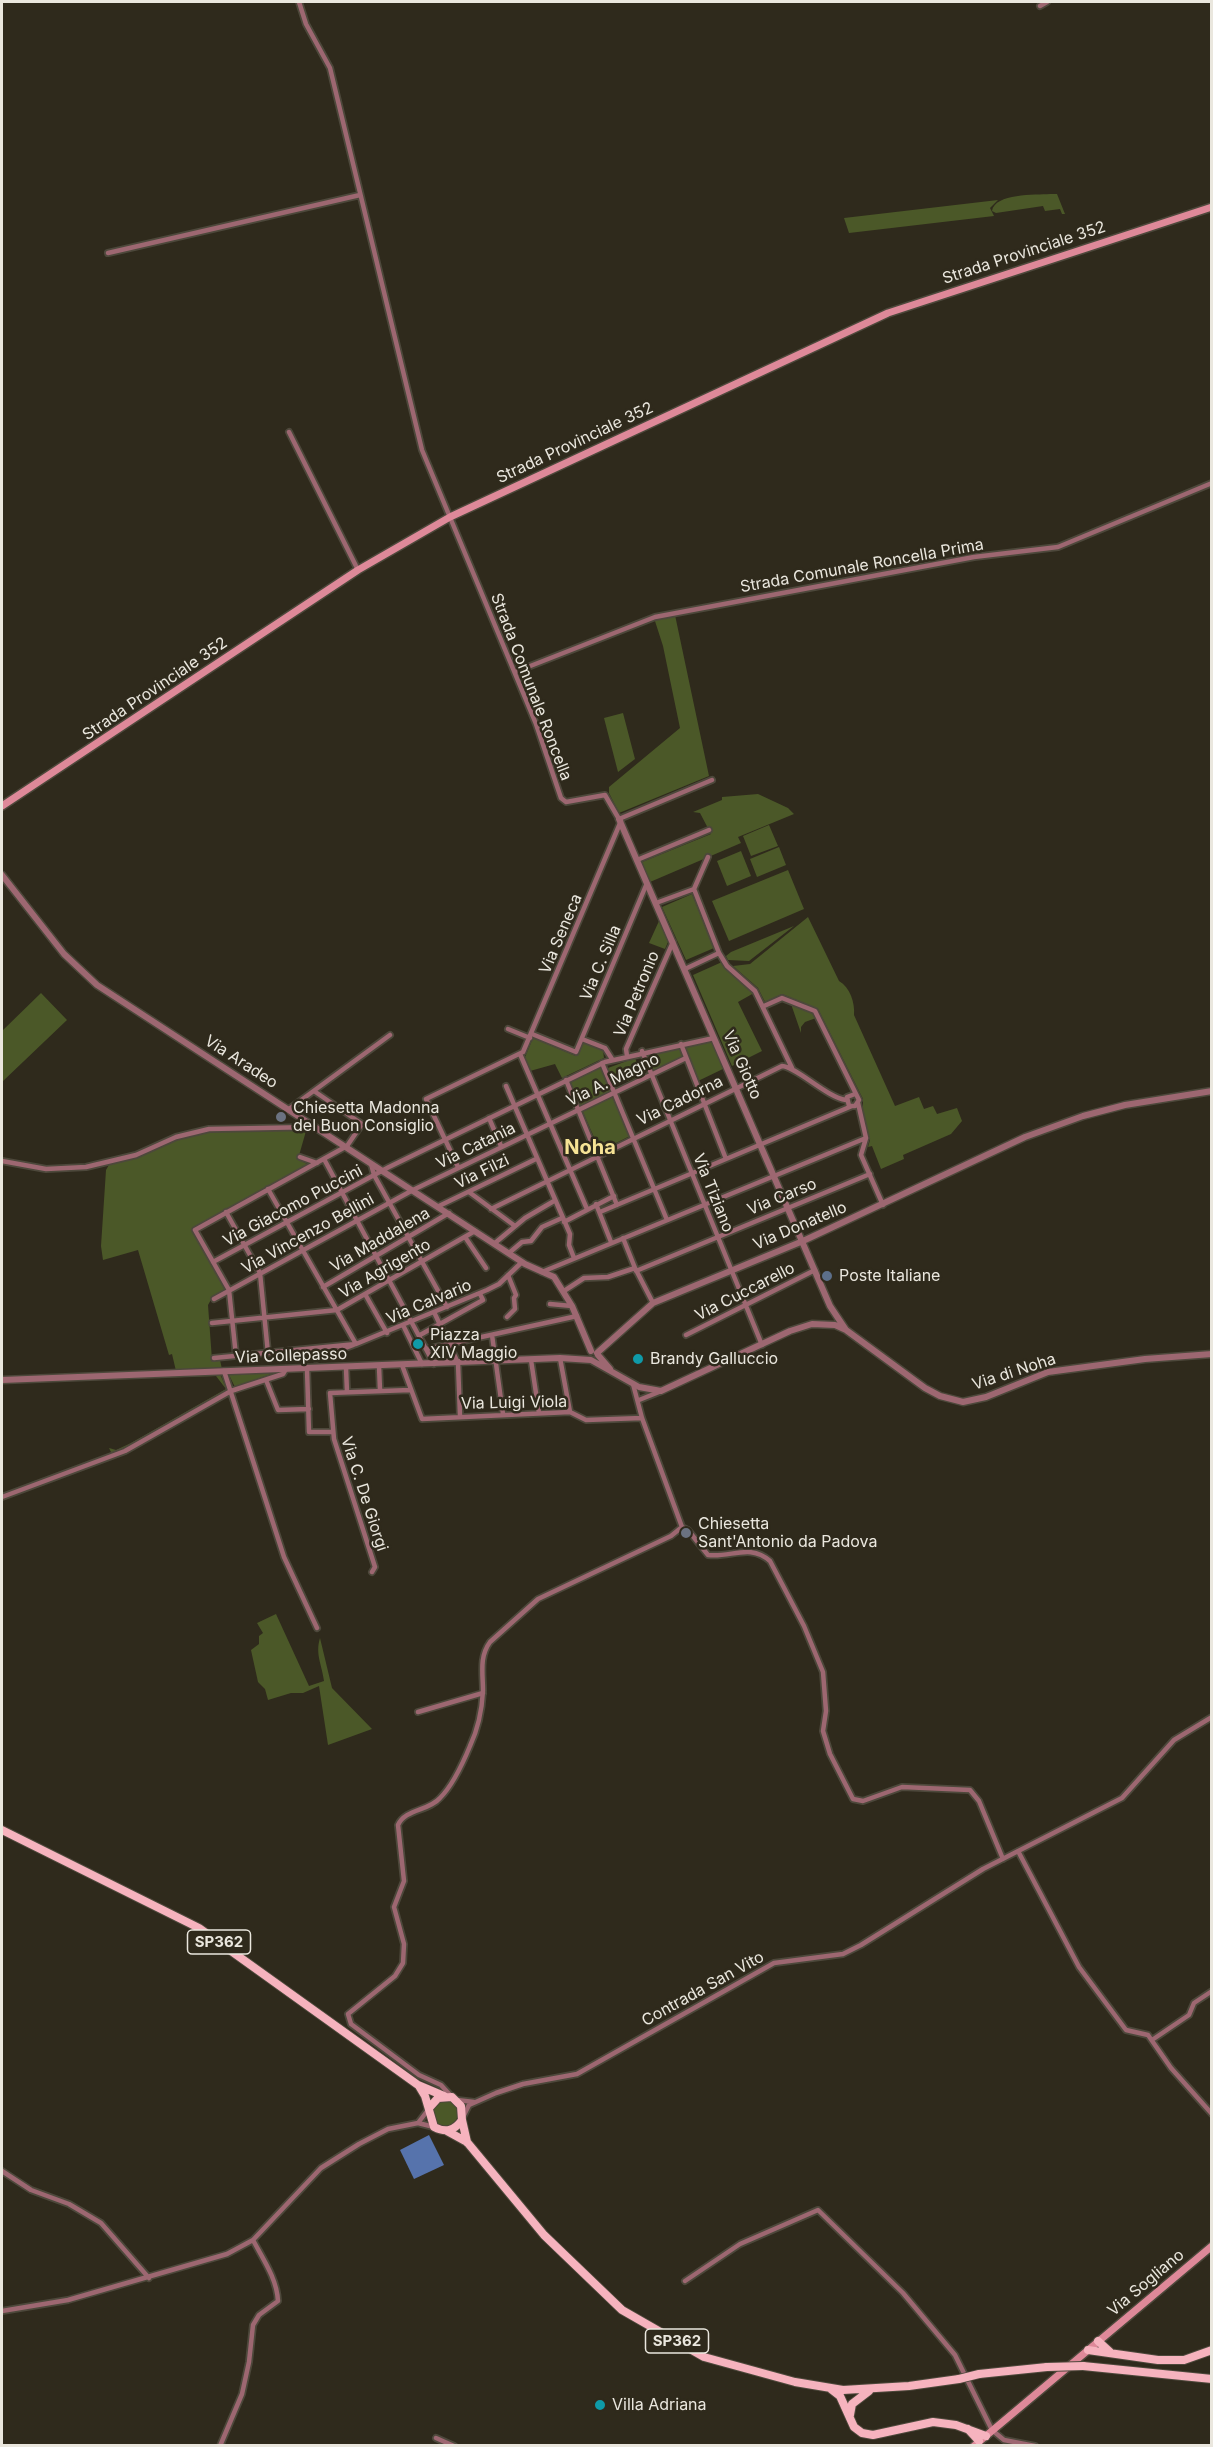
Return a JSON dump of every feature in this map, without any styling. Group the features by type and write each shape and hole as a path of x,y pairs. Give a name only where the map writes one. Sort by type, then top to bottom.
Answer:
{"main road":[{"name":"Strada Provinciale 352","path":"2,806 358,570 450,517 888,313 926,298 1212,207"},
{"name":"SP362","path":"2,1830 199,1928 418,2085 451,2098 461,2106 467,2142"},
{"name":"SP362","path":"418,2085 429,2108 428,2115 434,2127 467,2142 544,2235 622,2310 704,2357 795,2382 830,2388 871,2389 959,2379 979,2374 1083,2366 1212,2379"},
{"path":"429,2108 432,2102 451,2098"},
{"path":"447,2131 453,2129 462,2120"},
{"name":"Via Sogliano","path":"981,2439 1212,2246"},
{"path":"1098,2341 1110,2352"},
{"path":"1088,2350 1158,2360 1196,2358 1212,2350"},
{"path":"830,2388 840,2396 854,2427 862,2433 873,2435 933,2422 967,2428 981,2439"},
{"path":"849,2417 852,2404 871,2389"}],"street":[{"name":"Strada Comunale Roncella","path":"299,2 306,24 330,68 417,434 536,724 561,798 566,801 606,795 620,820"},
{"path":"1040,6 1047,2"},
{"path":"108,254 360,195"},
{"path":"289,432 358,570"},
{"name":"Strada Comunale Roncella Prima","path":"515,672 655,617 974,556 1058,548 1212,483"},
{"path":"620,820 712,780"},
{"name":"Via Giotto","path":"620,820 775,1174 830,1306 846,1330"},
{"name":"Via Seneca","path":"520,1054 524,1052 531,1036 620,820"},
{"path":"637,860 709,830"},
{"path":"708,857 694,889 719,953 727,966 755,991 792,1068 798,1075 846,1100 852,1107"},
{"name":"Via Aradeo","path":"2,875 64,954 97,985 522,1262 540,1273 554,1277 564,1292"},
{"name":"Via C. Silla","path":"531,1036 576,1052 647,883"},
{"path":"656,903 694,889"},
{"name":"Via Petronio","path":"627,1056 626,1049 673,942"},
{"path":"685,969 719,953"},
{"path":"764,1006 782,998 815,1011 855,1094 866,1138 861,1155 883,1205"},
{"path":"508,1029 531,1036"},
{"path":"289,1109 390,1035"},
{"name":"Via Giacomo Puccini","path":"213,1262 374,1175 602,1063 642,1052 715,1038"},
{"path":"582,1039 605,1048 612,1059"},
{"path":"681,1044 726,1159"},
{"name":"Via Tiziano","path":"642,1052 672,1119 691,1173 762,1345"},
{"path":"458,1167 426,1099 520,1054 587,1209"},
{"name":"Via A. Magno","path":"550,1124 686,1058"},
{"path":"602,1063 667,1220"},
{"name":"Via Cadorna","path":"491,1209 736,1086 782,1066 792,1068"},
{"path":"566,1080 617,1204"},
{"path":"506,1086 563,1220 574,1258"},
{"path":"236,1356 229,1290 195,1230 347,1146 362,1124 314,1091"},
{"name":"Via Donatello","path":"593,1355 653,1303 803,1241 1024,1137 1113,1108 1212,1091"},
{"path":"846,1100 849,1095 855,1094"},
{"path":"600,1212 858,1103"},
{"path":"489,1118 501,1146"},
{"name":"Via Catania","path":"413,1190 550,1124"},
{"path":"2,1161 46,1169 86,1167 136,1155 176,1137 209,1129 316,1127"},
{"path":"540,1273 866,1138"},
{"path":"300,1157 317,1163"},
{"name":"Via Filzi","path":"439,1206 536,1159"},
{"path":"324,1160 435,1364"},
{"path":"370,1162 374,1175 447,1307"},
{"name":"Via Carso","path":"564,1292 584,1278 608,1277 636,1270 870,1174"},
{"path":"268,1189 356,1344"},
{"name":"Via Vincenzo Bellini","path":"214,1299 413,1190"},
{"path":"469,1192 514,1226"},
{"path":"509,1253 522,1242 531,1241 542,1227 563,1220 614,1196"},
{"path":"495,1243 514,1226 554,1201"},
{"path":"596,1204 611,1242"},
{"path":"226,1212 260,1273 268,1353"},
{"name":"Via Maddalena","path":"323,1287 449,1213"},
{"name":"Via Agrigento","path":"212,1323 337,1310 476,1231"},
{"path":"465,1237 486,1268"},
{"path":"623,1238 653,1303"},
{"name":"Via Calvario","path":"316,1359 387,1333 480,1294 498,1284 522,1262"},
{"name":"Via Cuccarello","path":"686,1335 815,1270"},
{"path":"507,1317 515,1309 516,1295 508,1275"},
{"path":"564,1292 593,1355"},
{"path":"365,1294 387,1333"},
{"path":"420,1335 483,1300 480,1294"},
{"path":"550,1304 572,1306"},
{"path":"825,1324 830,1306"},
{"path":"434,1312 458,1363 460,1416"},
{"path":"427,1349 577,1316"},
{"path":"639,1400 797,1328 825,1324 846,1330"},
{"path":"403,1325 422,1364"},
{"name":"Via di Noha","path":"846,1330 925,1388 963,1402 986,1397 1048,1372 1145,1359 1212,1354"},
{"path":"492,1335 503,1414"},
{"name":"Via Calvario","path":"214,1358 356,1344"},
{"path":"315,1349 316,1369"},
{"name":"Via Collepasso","path":"2,1380 496,1362 581,1358 593,1355 612,1372 633,1384 662,1391"},
{"path":"560,1358 570,1412"},
{"path":"531,1360 539,1413"},
{"path":"346,1368 346,1392 410,1390 402,1365"},
{"path":"379,1366 380,1390"},
{"path":"2,1497 135,1446 231,1391 283,1374 286,1369"},
{"path":"307,1369 309,1432 332,1432"},
{"path":"224,1371 284,1557 317,1628"},
{"path":"266,1380 278,1410 309,1409"},
{"path":"633,1384 642,1418 682,1527 688,1530 708,1555 745,1550 762,1553 770,1561 804,1626 823,1672 826,1711 823,1731 830,1754 853,1799 863,1801 902,1787 970,1790 979,1801 1003,1859"},
{"name":"Via Luigi Viola","path":"410,1390 422,1419 570,1412 586,1420 642,1418"},
{"name":"Via C. De Giorgi","path":"346,1392 330,1393 332,1432 375,1567 372,1572"},
{"path":"474,2102 451,2098 441,2085 419,2075 351,2024 348,2014 395,1976 403,1963 404,1944 394,1907 404,1881 398,1825 402,1819 439,1800 473,1739 483,1693 484,1650 526,1608 607,1564 671,1536 682,1527"},
{"path":"418,1712 483,1693"},
{"name":"Contrada San Vito","path":"474,2102 523,2084 577,2074 774,1963 843,1954 1003,1859 1122,1798 1174,1740 1212,1717"},
{"path":"1018,1851 1079,1967 1126,2030 1143,2032 1152,2040 1171,2068 1212,2115"},
{"path":"1152,2040 1189,2015 1194,2003 1212,1991"},
{"path":"462,2120 467,2109 474,2102"},
{"path":"417,2122 429,2108"},
{"path":"2,2311 68,2301 227,2254 253,2240 321,2168 382,2132 417,2122 434,2127"},
{"path":"2,2171 31,2190 69,2204 101,2223 149,2278"},
{"path":"685,2281 740,2244 818,2210 903,2293 955,2355 981,2439"},
{"path":"220,2445 242,2394 249,2362 253,2325 259,2315 278,2301 278,2291 253,2240"},
{"path":"436,2438 454,2445"},
{"path":"966,2445 981,2439 1035,2445"}],"green space":[{"path":"1057,194 1065,214 1062,214 1060,209 1045,211 1043,206 996,213 992,211 995,205 1008,198"},
{"path":"998,200 990,208 994,216 849,233 844,218"},
{"path":"675,615 709,776 619,813 609,793 609,787 680,728 663,646 654,618"},
{"path":"623,713 635,759 618,772 604,718"},
{"path":"758,794 788,808 794,814 738,837 741,843 650,882 642,862 711,834 700,813 693,812 722,800 722,797"},
{"path":"769,825 778,846 751,856 743,836"},
{"path":"779,847 786,865 757,877 750,859"},
{"path":"741,851 751,876 727,886 717,861"},
{"path":"788,870 804,909 729,941 712,901"},
{"path":"692,894 714,948 686,960 662,907"},
{"path":"808,917 839,981 851,996 854,1015 895,1106 919,1097 924,1109 933,1106 937,1114 957,1108 962,1121 951,1134 903,1155 904,1159 881,1169 872,1146 868,1147 870,1140 863,1118 863,1099 818,1009 782,994 765,1002 758,988 733,966 750,964"},
{"path":"659,921 668,942 665,949 649,943"},
{"path":"794,926 749,961 728,960 726,956 731,952"},
{"path":"722,962 754,993 738,1002 762,1051 732,1066 693,975"},
{"path":"41,993 67,1020 2,1082 2,1031"},
{"path":"791,1004 814,1014 816,1018 805,1022 801,1027 801,1033"},
{"path":"533,1038 576,1056 583,1042 603,1050 604,1058 562,1078 555,1064 530,1071 525,1057"},
{"path":"713,1042 725,1068 698,1081 684,1046"},
{"path":"679,1047 683,1057 653,1071 646,1054"},
{"path":"635,1058 642,1075 615,1086 608,1068"},
{"path":"600,1066 611,1092 581,1107 570,1081"},
{"path":"612,1096 630,1136 600,1151 582,1110"},
{"path":"283,1128 306,1131 298,1159 309,1165 192,1228 226,1290 212,1298 208,1305 212,1360 220,1360 222,1369 176,1371 172,1354 169,1355 138,1250 103,1260 101,1246 106,1170 110,1163 178,1138 209,1131"},
{"path":"274,1373 235,1387 229,1375 230,1374"},
{"path":"220,1374 227,1390 131,1446 112,1454 109,1448 116,1450 131,1443 226,1389 216,1376 154,1378"},
{"path":"276,1614 309,1686 324,1681 319,1654 320,1638 332,1688 372,1729 328,1745 319,1686 303,1693 291,1693 268,1700 265,1689 258,1682 251,1650 259,1644 259,1636 263,1633 257,1623"},
{"path":"445,2100 454,2104 458,2113 454,2122 445,2126 436,2122 432,2113 436,2104"}],"water":[{"path":"429,2135 444,2165 414,2179 400,2150"}],"place":[{"name":"Chiesetta Madonna del Buon Consiglio","path":"281,1117"},
{"name":"Poste Italiane","path":"827,1276"},
{"name":"Piazza XIV Maggio","path":"418,1344"},
{"name":"Brandy Galluccio","path":"638,1359"},
{"name":"Chiesetta Sant'Antonio da Padova","path":"686,1533"},
{"name":"Villa Adriana","path":"600,2405"}],"district":[{"name":"Noha","path":"590,1148"}]}
